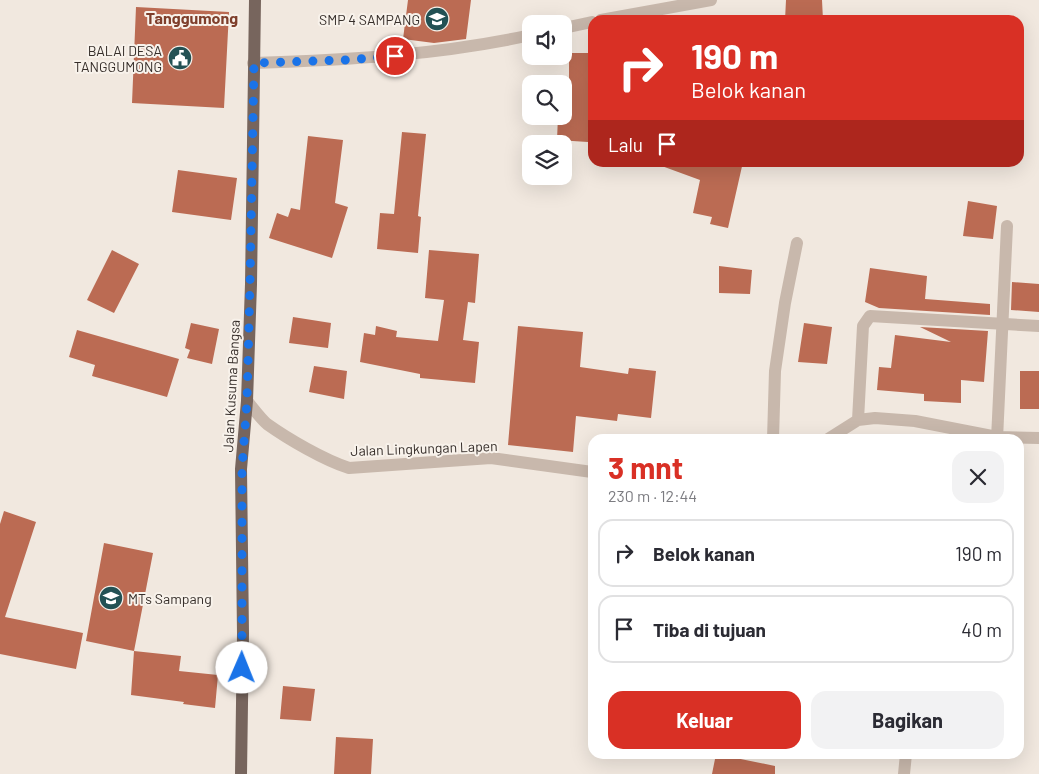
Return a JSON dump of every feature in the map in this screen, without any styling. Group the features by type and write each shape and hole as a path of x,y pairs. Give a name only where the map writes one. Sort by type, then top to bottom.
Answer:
{"main road":[{"name":"Jalan Kusuma Bangsa","path":"241,774 242,469 247,401 255,0"}],"street":[{"path":"628,15 711,0"},
{"path":"572,26 588,23"},
{"path":"254,63 346,60 404,55 465,48 522,37"},
{"path":"997,434 1007,226"},
{"path":"773,434 775,371 785,303 797,243"},
{"path":"858,420 863,326 870,316 1039,326"},
{"name":"Jalan Lingkungan Lapen","path":"247,401 267,423 307,448 338,465 349,468 491,458 588,471"},
{"path":"836,434 858,420 875,418 915,421 978,434"},
{"path":"1024,438 1039,438"},
{"path":"904,774 906,759"}],"building":[{"name":"SMP 4 SAMPANG","path":"408,0 471,0 466,39 434,43 403,39"},
{"path":"786,0 822,0 823,15 785,15"},
{"name":"BALAI DESA TANGGUMONG","path":"136,7 229,12 224,108 132,103"},
{"path":"572,53 588,53 588,142 572,141 572,135 557,135 558,125 572,125 572,75 569,75 569,65 572,65"},
{"path":"402,132 426,134 418,216 421,217 418,253 377,249 380,213 394,214"},
{"path":"308,136 343,140 335,203 348,207 332,258 269,238 277,213 288,217 291,208 300,210"},
{"path":"664,167 742,167 728,228 710,224 712,217 693,213 700,180"},
{"path":"178,170 237,178 231,220 172,212"},
{"path":"968,201 997,206 993,239 963,236"},
{"path":"112,250 139,264 114,313 87,300"},
{"path":"429,250 479,254 475,303 468,302 463,340 479,342 475,383 420,378 420,374 360,362 364,333 375,335 376,326 397,331 396,337 438,341 444,300 425,298"},
{"path":"719,266 752,270 750,294 719,293"},
{"path":"870,268 927,276 925,299 990,304 990,315 879,308 865,302"},
{"path":"1012,282 1039,284 1039,312 1011,310"},
{"path":"293,317 331,323 328,348 289,343"},
{"path":"191,323 219,329 212,364 187,358 190,350 185,348"},
{"path":"804,323 832,327 827,364 798,362"},
{"path":"518,326 583,332 580,367 628,374 629,368 656,371 651,418 618,414 617,421 576,416 573,452 508,445"},
{"path":"920,327 988,331 984,382 961,380 961,403 924,401 924,394 877,390 879,367 891,368 895,335 951,342"},
{"path":"77,330 179,359 167,397 92,376 95,365 69,357"},
{"path":"314,366 347,371 344,399 309,392"},
{"path":"1020,371 1039,371 1039,409 1020,409"},
{"path":"4,511 36,522 5,617 83,633 76,669 0,654 0,524"},
{"path":"104,543 153,553 134,651 86,641"},
{"path":"134,651 181,656 179,671 218,675 215,708 131,695"},
{"path":"283,686 315,689 311,721 280,719"},
{"path":"336,737 373,739 371,774 334,774"},
{"path":"715,759 741,759 775,766 775,774 712,774"}],"place":[{"name":"SMP 4 SAMPANG","path":"437,19"},
{"name":"BALAI DESA TANGGUMONG","path":"180,58"},
{"name":"MTs Sampang","path":"111,598"}],"district":[{"name":"Tanggumong","path":"192,17"}],"route":[{"path":"242,668 242,469 247,401 254,63 346,60 395,56"}]}
